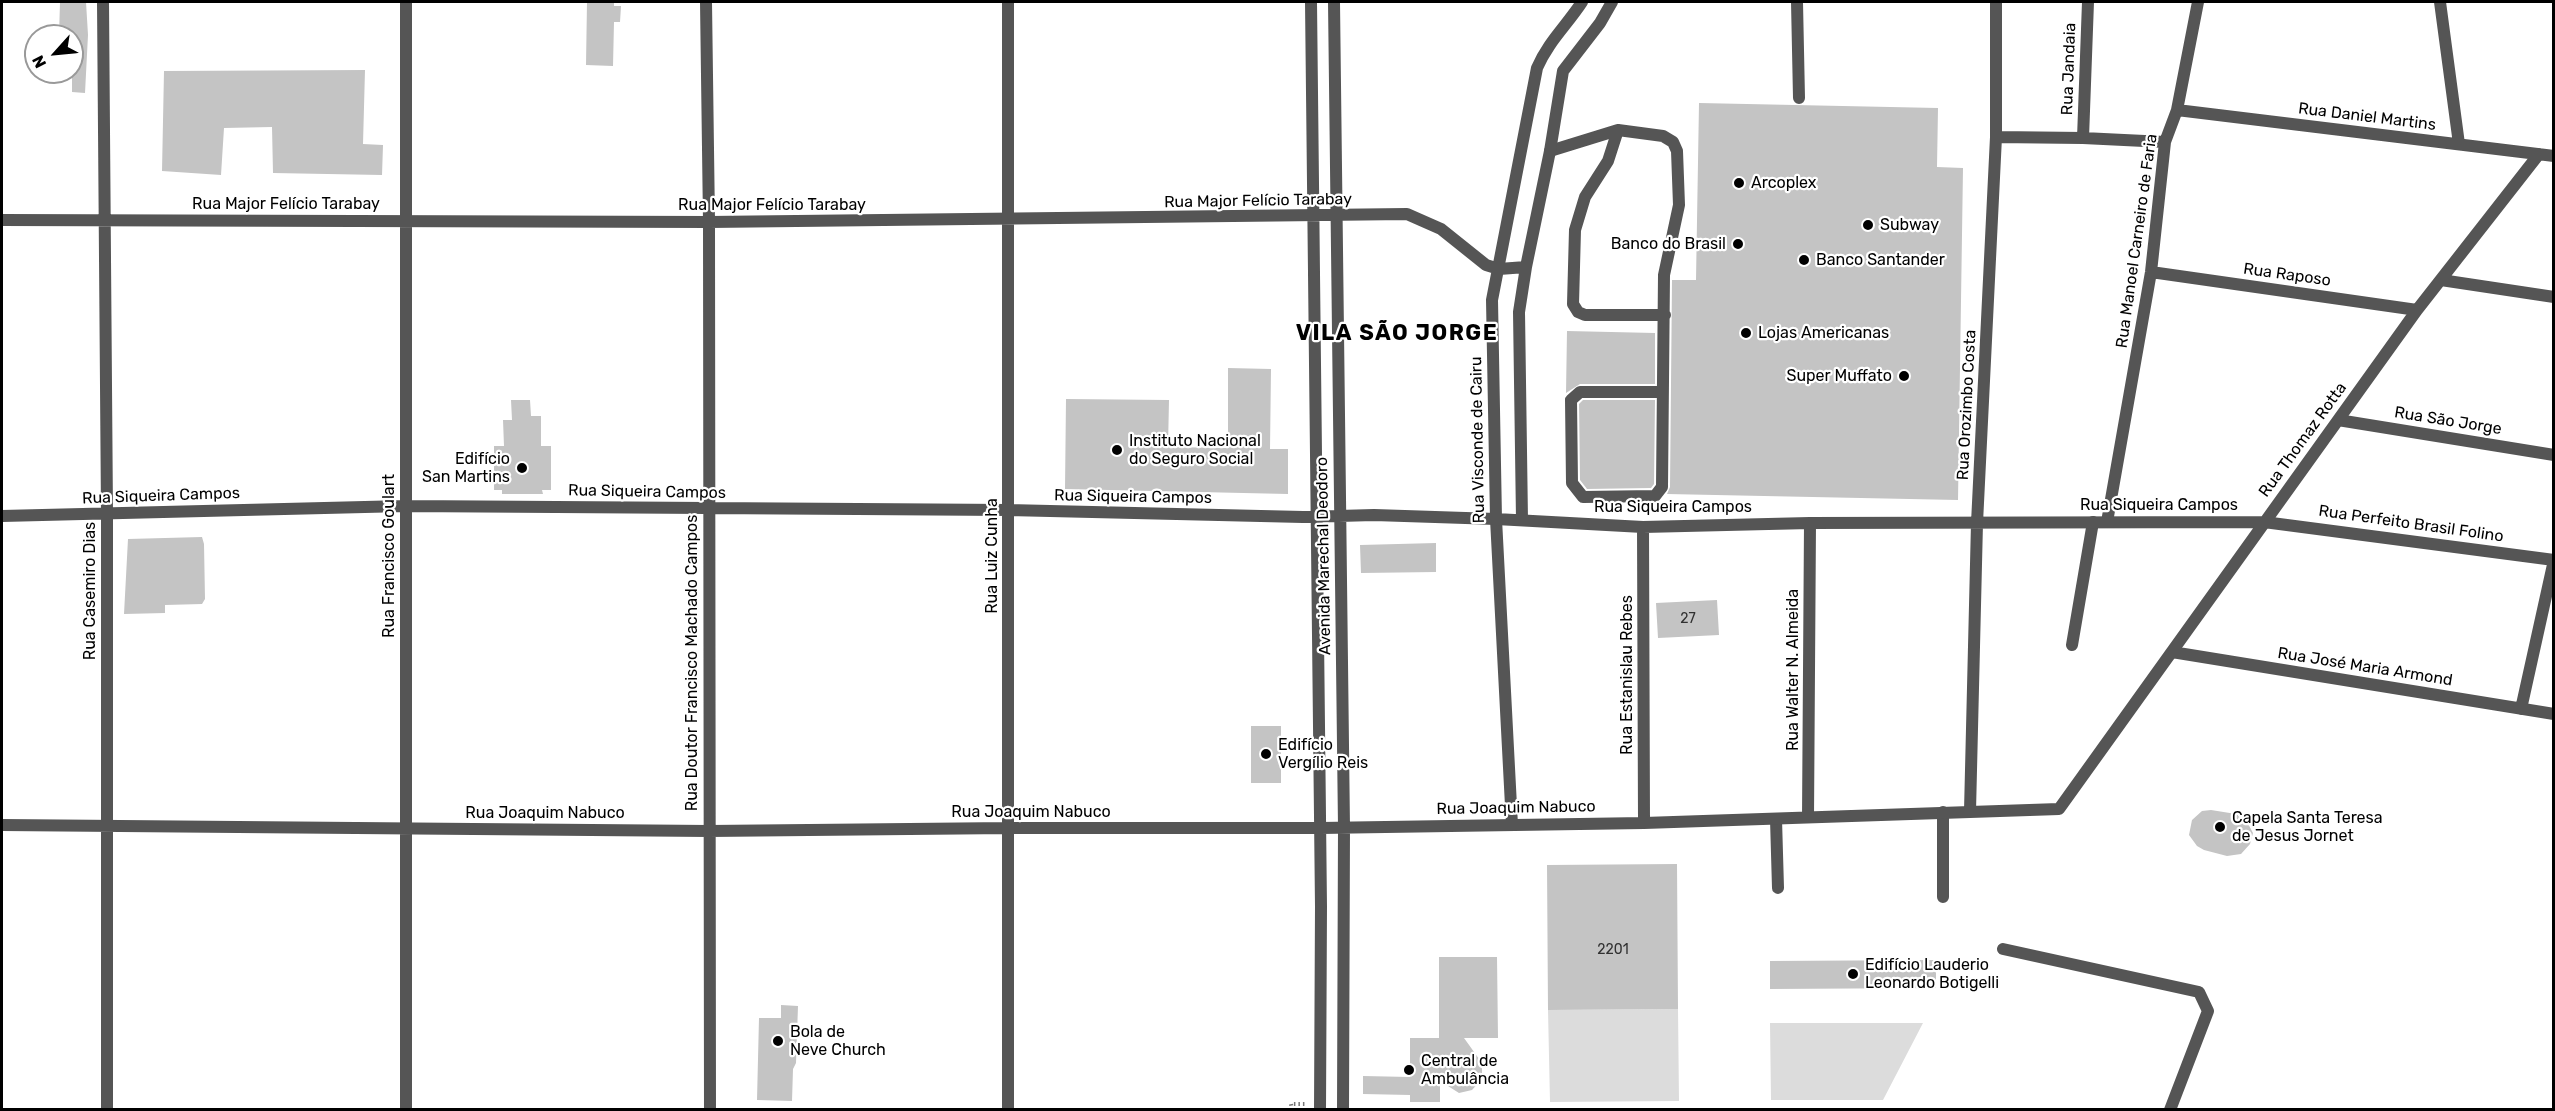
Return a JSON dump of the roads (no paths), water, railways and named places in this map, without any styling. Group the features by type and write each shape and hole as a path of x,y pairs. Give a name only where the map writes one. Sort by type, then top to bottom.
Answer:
{"street":[{"name":"Rua Casemiro Dias","path":"103,2 107,514 107,1110"},
{"name":"Rua Francisco Goulart","path":"405,2 406,1110"},
{"name":"Rua Doutor Francisco Machado Campos","path":"706,2 709,222 710,1110"},
{"name":"Rua Luiz Cunha","path":"1008,2 1008,1110"},
{"name":"Avenida Marechal Deodoro","path":"1311,2 1320,828 1320,1110"},
{"name":"Avenida Marechal Deodoro","path":"1334,2 1344,827 1343,1110"},
{"name":"Rua Visconde de Cairu","path":"1512,825 1496,519 1492,300 1537,68 1551,39 1569,21 1582,2"},
{"path":"1522,520 1519,312 1526,267 1550,152 1563,71 1600,23 1612,2"},
{"path":"1797,2 1799,98"},
{"name":"Rua Orozimbo Costa","path":"1970,811 1977,523 1996,138 1996,2"},
{"name":"Rua Jandaia","path":"2083,138 2088,2"},
{"name":"Rua Manoel Carneiro de Faria","path":"2107,522 2151,272 2165,142 2177,110 2198,2"},
{"path":"2440,2 2459,144"},
{"name":"Rua Daniel Martins","path":"2177,110 2553,156"},
{"path":"1550,152 1618,130 1664,136 1672,142 1677,151 1679,205 1664,275 1660,492 1655,496 1583,497 1572,483 1571,400 1580,392 1661,392"},
{"path":"1618,130 1608,161 1585,197 1575,230 1573,304 1578,312 1585,315 1665,315"},
{"path":"1996,138 2083,138 2165,142"},
{"name":"Rua Thomaz Rotta","path":"2059,809 2417,310 2539,154"},
{"name":"Rua Major Felício Tarabay","path":"2,220 709,222 1336,217 1407,214 1441,229 1486,265 1499,269"},
{"path":"1499,269 1526,267"},
{"name":"Rua Raposo","path":"2151,272 2417,310"},
{"path":"2440,280 2553,297"},
{"name":"Rua São Jorge","path":"2338,420 2553,455"},
{"name":"Rua Siqueira Campos","path":"2,516 405,506 1008,510 1496,519 1643,527 1810,523 2264,522"},
{"path":"2072,645 2093,522"},
{"name":"Rua Perfeito Brasil Folino","path":"2264,522 2553,560"},
{"name":"Rua Walter N. Almeida","path":"1808,817 1810,523"},
{"name":"Rua Estanislau Rebes","path":"1643,527 1644,823"},
{"path":"2521,709 2553,560"},
{"name":"Rua José Maria Armond","path":"2172,652 2553,714"},
{"name":"Rua Joaquim Nabuco","path":"2,825 709,831 1320,828 1644,823 2059,809"},
{"path":"1943,812 1943,897"},
{"path":"1776,819 1778,888"},
{"path":"2002,949 2199,993 2208,1011 2170,1110"}],"place":[{"name":"Arcoplex","path":"1739,183"},
{"name":"Subway","path":"1868,225"},
{"name":"Banco do Brasil","path":"1738,244"},
{"name":"Banco Santander","path":"1804,260"},
{"name":"Lojas Americanas","path":"1746,333"},
{"name":"Super Muffato","path":"1904,376"},
{"name":"Instituto Nacional do Seguro Social","path":"1117,450"},
{"name":"Edifício San Martins","path":"522,468"},
{"name":"Edifício Vergílio Reis","path":"1266,754"},
{"name":"Capela Santa Teresa de Jesus Jornet","path":"2220,827"},
{"name":"Edifício Lauderio Leonardo Botigelli","path":"1853,974"},
{"name":"Bola de Neve Church","path":"778,1041"},
{"name":"Central de Ambulância","path":"1409,1070"}],"district":[{"name":"VILA SÃO JORGE","path":"1397,334"}]}
